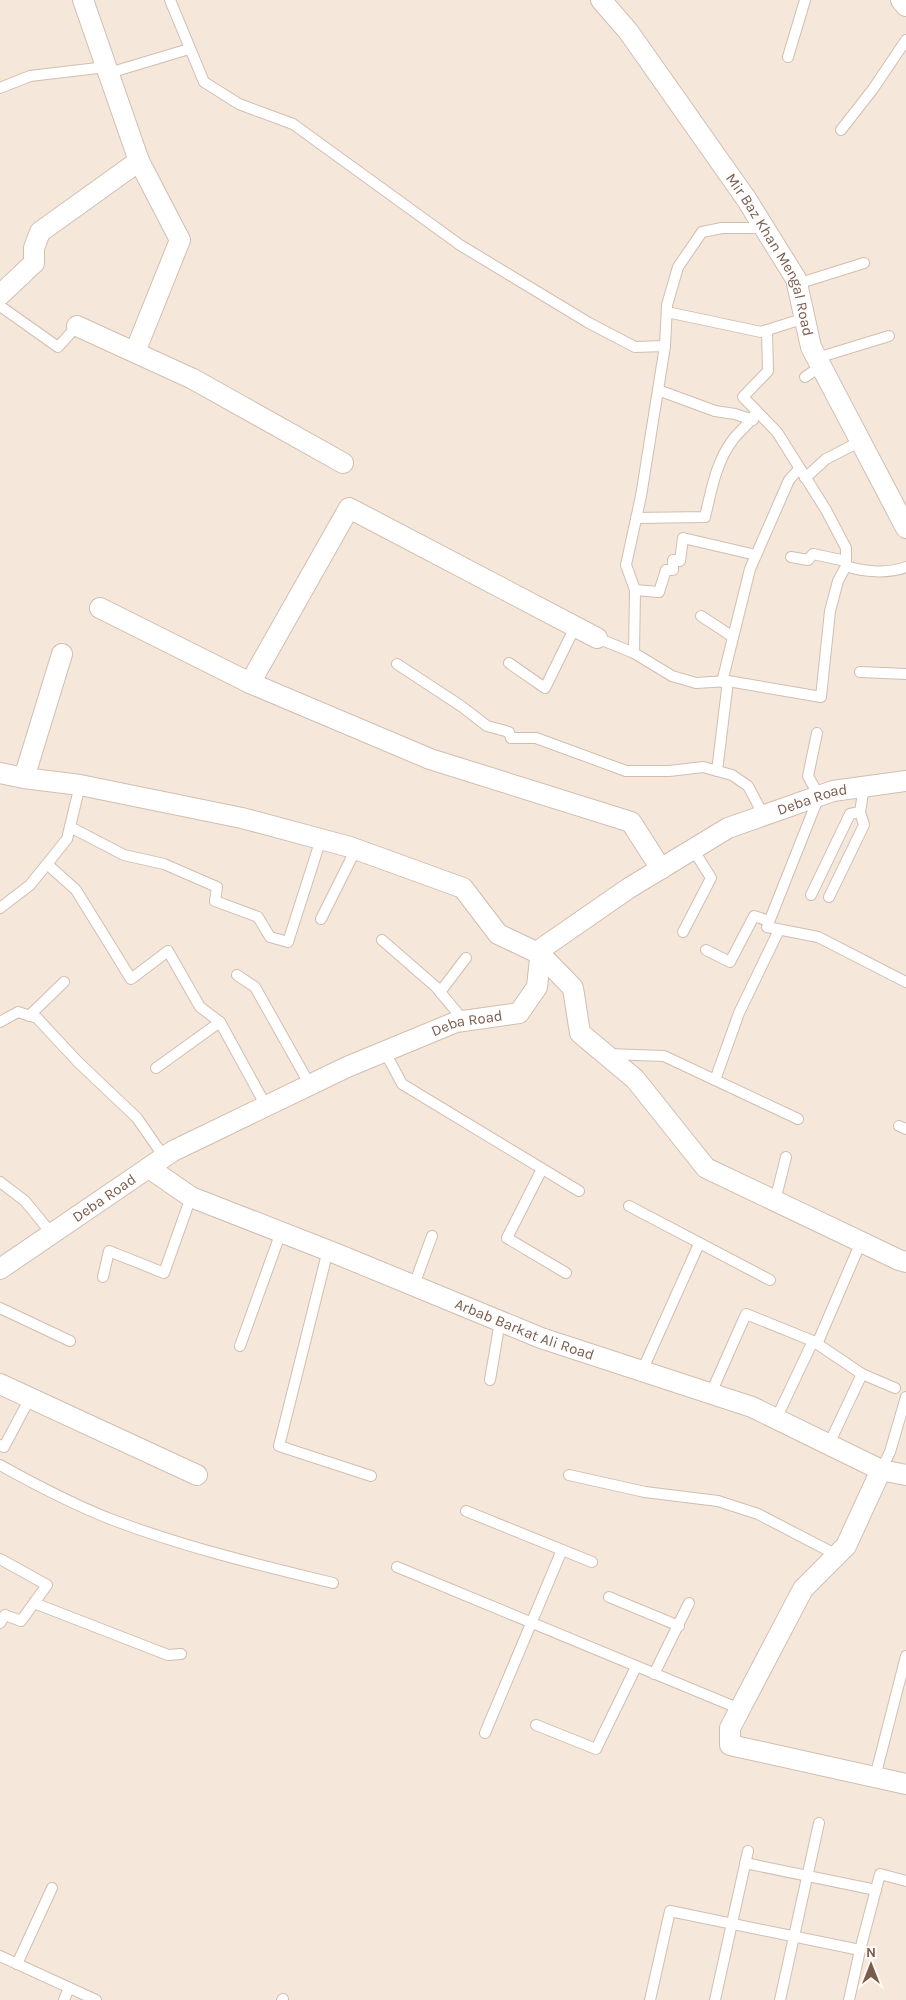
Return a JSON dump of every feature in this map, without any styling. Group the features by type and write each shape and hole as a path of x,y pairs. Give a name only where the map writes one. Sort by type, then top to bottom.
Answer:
{"street":[{"path":"84,0 139,161 180,240 136,352"},
{"name":"Mir Baz Khan Mengal Road","path":"601,0 628,31 747,200 796,279 814,367 861,442 906,528"},
{"path":"901,0 906,6"},
{"path":"0,295 34,263 34,248 40,232 139,161"},
{"path":"77,326 193,379 343,463"},
{"path":"250,683 350,508 597,638"},
{"path":"100,608 250,683 430,759 631,822 661,869"},
{"path":"24,778 62,654"},
{"path":"0,773 80,785 242,818 356,849 463,888 498,934 540,954 573,988 580,1033 635,1079 706,1168 906,1262"},
{"name":"Deba Road","path":"0,1269 156,1162 266,1106 456,1022 518,1013 537,987 540,949 629,888 728,828 833,791 906,781"},
{"name":"Arbab Barkat Ali Road","path":"156,1162 191,1197 328,1250 541,1338 752,1407 881,1470 906,1475"},
{"path":"0,1384 197,1475"},
{"path":"881,1470 846,1546 802,1589 730,1728 730,1745 906,1784"}],"lane":[{"path":"170,0 204,82 240,104 292,124 460,245 589,323 635,347 666,346"},
{"path":"788,57 805,0"},
{"path":"841,130 873,89 906,40"},
{"path":"0,88 30,76 108,70 189,48"},
{"path":"634,652 635,590 626,565 666,346 667,312 678,267 702,232 722,228 764,228"},
{"path":"797,284 864,264"},
{"path":"0,306 58,347 77,326"},
{"path":"667,312 761,332 805,318"},
{"path":"597,638 634,652 672,676 696,683 725,682 821,697 830,611 838,582 846,563 846,548 826,510 777,432 755,415 743,397 768,371 767,330"},
{"path":"814,367 889,336"},
{"path":"658,390 715,411 755,415"},
{"path":"636,518 704,517 720,462 732,441 755,415"},
{"path":"717,771 725,682 733,637 750,569 756,555 789,480 861,442"},
{"path":"635,590 659,592 666,570 673,570 674,560 680,561 683,538 756,555"},
{"path":"791,557 808,560 813,554 846,563 862,571 898,570 906,567"},
{"path":"701,616 733,637"},
{"path":"509,663 545,688 575,627"},
{"path":"397,664 461,706 487,726 509,732 511,738 536,738 605,761 626,771 669,771 703,767 732,775 748,786 764,816"},
{"path":"860,672 906,674"},
{"path":"817,732 808,776 819,796 766,928 818,938 906,982"},
{"path":"0,908 30,885 68,839 80,785"},
{"path":"829,897 864,825 860,812 864,787"},
{"path":"811,895 850,814 860,812"},
{"path":"70,827 124,855 164,864 216,887 215,901 258,917 270,937 288,942 320,839"},
{"path":"322,919 356,849"},
{"path":"683,932 711,878 693,850"},
{"path":"47,864 76,890 131,979 168,951 200,1007 220,1022 266,1106"},
{"path":"706,950 730,962 754,916 770,920"},
{"path":"715,1080 739,1013 779,930"},
{"path":"382,940 440,992 464,1021"},
{"path":"440,992 466,958"},
{"path":"237,975 255,988 310,1085"},
{"path":"29,1016 64,982"},
{"path":"0,1022 18,1012 36,1018 78,1062 137,1118 156,1162"},
{"path":"156,1068 220,1022"},
{"path":"385,1052 402,1084 579,1191"},
{"path":"605,1054 664,1056 798,1119"},
{"path":"775,1201 786,1158"},
{"path":"542,1168 507,1238 566,1273"},
{"path":"0,1182 25,1201 52,1234"},
{"path":"103,1277 109,1251 164,1273 191,1197"},
{"path":"629,1206 770,1280"},
{"path":"240,1346 281,1232"},
{"path":"414,1285 432,1236"},
{"path":"776,1418 815,1342 861,1242"},
{"path":"642,1371 700,1244"},
{"path":"328,1250 278,1446 371,1476"},
{"path":"0,1308 70,1341"},
{"path":"711,1393 746,1314 815,1342 862,1374 895,1388"},
{"path":"490,1380 500,1321"},
{"path":"829,1444 862,1374"},
{"path":"881,1470 890,1452 906,1397"},
{"path":"0,1445 4,1446 30,1398"},
{"path":"0,1465 29,1481 112,1520 220,1555 333,1583"},
{"path":"569,1475 645,1492 718,1501 758,1514 837,1555"},
{"path":"466,1511 592,1562"},
{"path":"484,1733 562,1550"},
{"path":"0,1559 47,1585 21,1621 6,1615 0,1623"},
{"path":"397,1567 740,1709"},
{"path":"609,1597 678,1626"},
{"path":"654,1674 689,1603"},
{"path":"34,1604 168,1655 181,1654"},
{"path":"875,1777 906,1656"},
{"path":"536,1725 596,1749 636,1667"},
{"path":"782,2000 819,1823"},
{"path":"714,2000 748,1852"},
{"path":"745,1863 876,1890"},
{"path":"849,2000 880,1874 906,1881"},
{"path":"16,1964 52,1888"},
{"path":"650,2000 670,1912 860,1950"},
{"path":"0,1956 96,2000"},
{"path":"64,2000 69,1988"}],"shaded area":[{"path":"0,0 906,0 906,2000 0,2000"}]}
